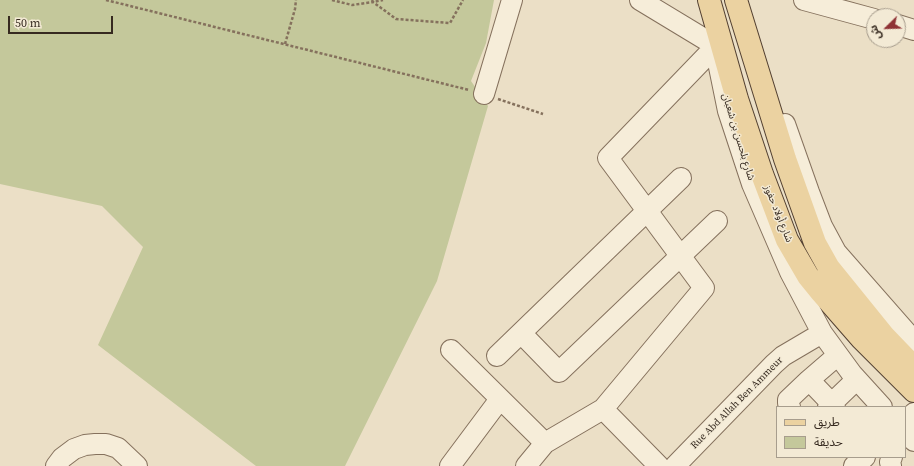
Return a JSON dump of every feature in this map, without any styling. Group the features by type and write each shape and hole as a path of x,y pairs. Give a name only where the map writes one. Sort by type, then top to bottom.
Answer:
{"main road":[{"name":"شارع أولاد حفوز","path":"709,0 737,99 762,174 787,240 808,276 821,292 862,339 914,391"},
{"path":"736,0 785,159 815,243 829,268 884,336 914,368"}],"street":[{"path":"484,94 512,0"},
{"path":"526,466 545,443 603,409 704,288 648,210 608,158 716,46 640,0"},
{"name":"شارع بلحسن بن شعبان","path":"709,0 722,86 728,111 752,184 790,272 822,333 854,378 881,406"},
{"path":"741,0 809,192 829,240 836,252 914,341"},
{"path":"804,0 857,7 866,13"},
{"path":"497,356 681,178"},
{"path":"521,333 559,372 717,220"},
{"name":"Rue Abd Allah Ben Ammeur","path":"675,466 774,364 783,356 822,333"},
{"path":"451,350 545,443"},
{"path":"789,406 788,400 838,355"},
{"path":"809,380 832,406 854,378"},
{"path":"854,378 865,406"},
{"path":"450,466 500,399"},
{"path":"603,409 659,466"},
{"path":"907,433 914,413"},
{"path":"56,466 62,458 74,449 85,445 106,444 118,448 137,466"},
{"path":"854,466 864,458"}],"path":[{"path":"106,0 484,94 543,114"},
{"path":"285,44 295,10 296,0"},
{"path":"332,0 352,4 383,0"},
{"path":"373,1 396,19 450,23 463,0"}],"green space":[{"path":"0,0 494,0 486,43 471,81 488,106 437,281 345,466 256,466 98,345 143,247 102,206 0,184"}]}
